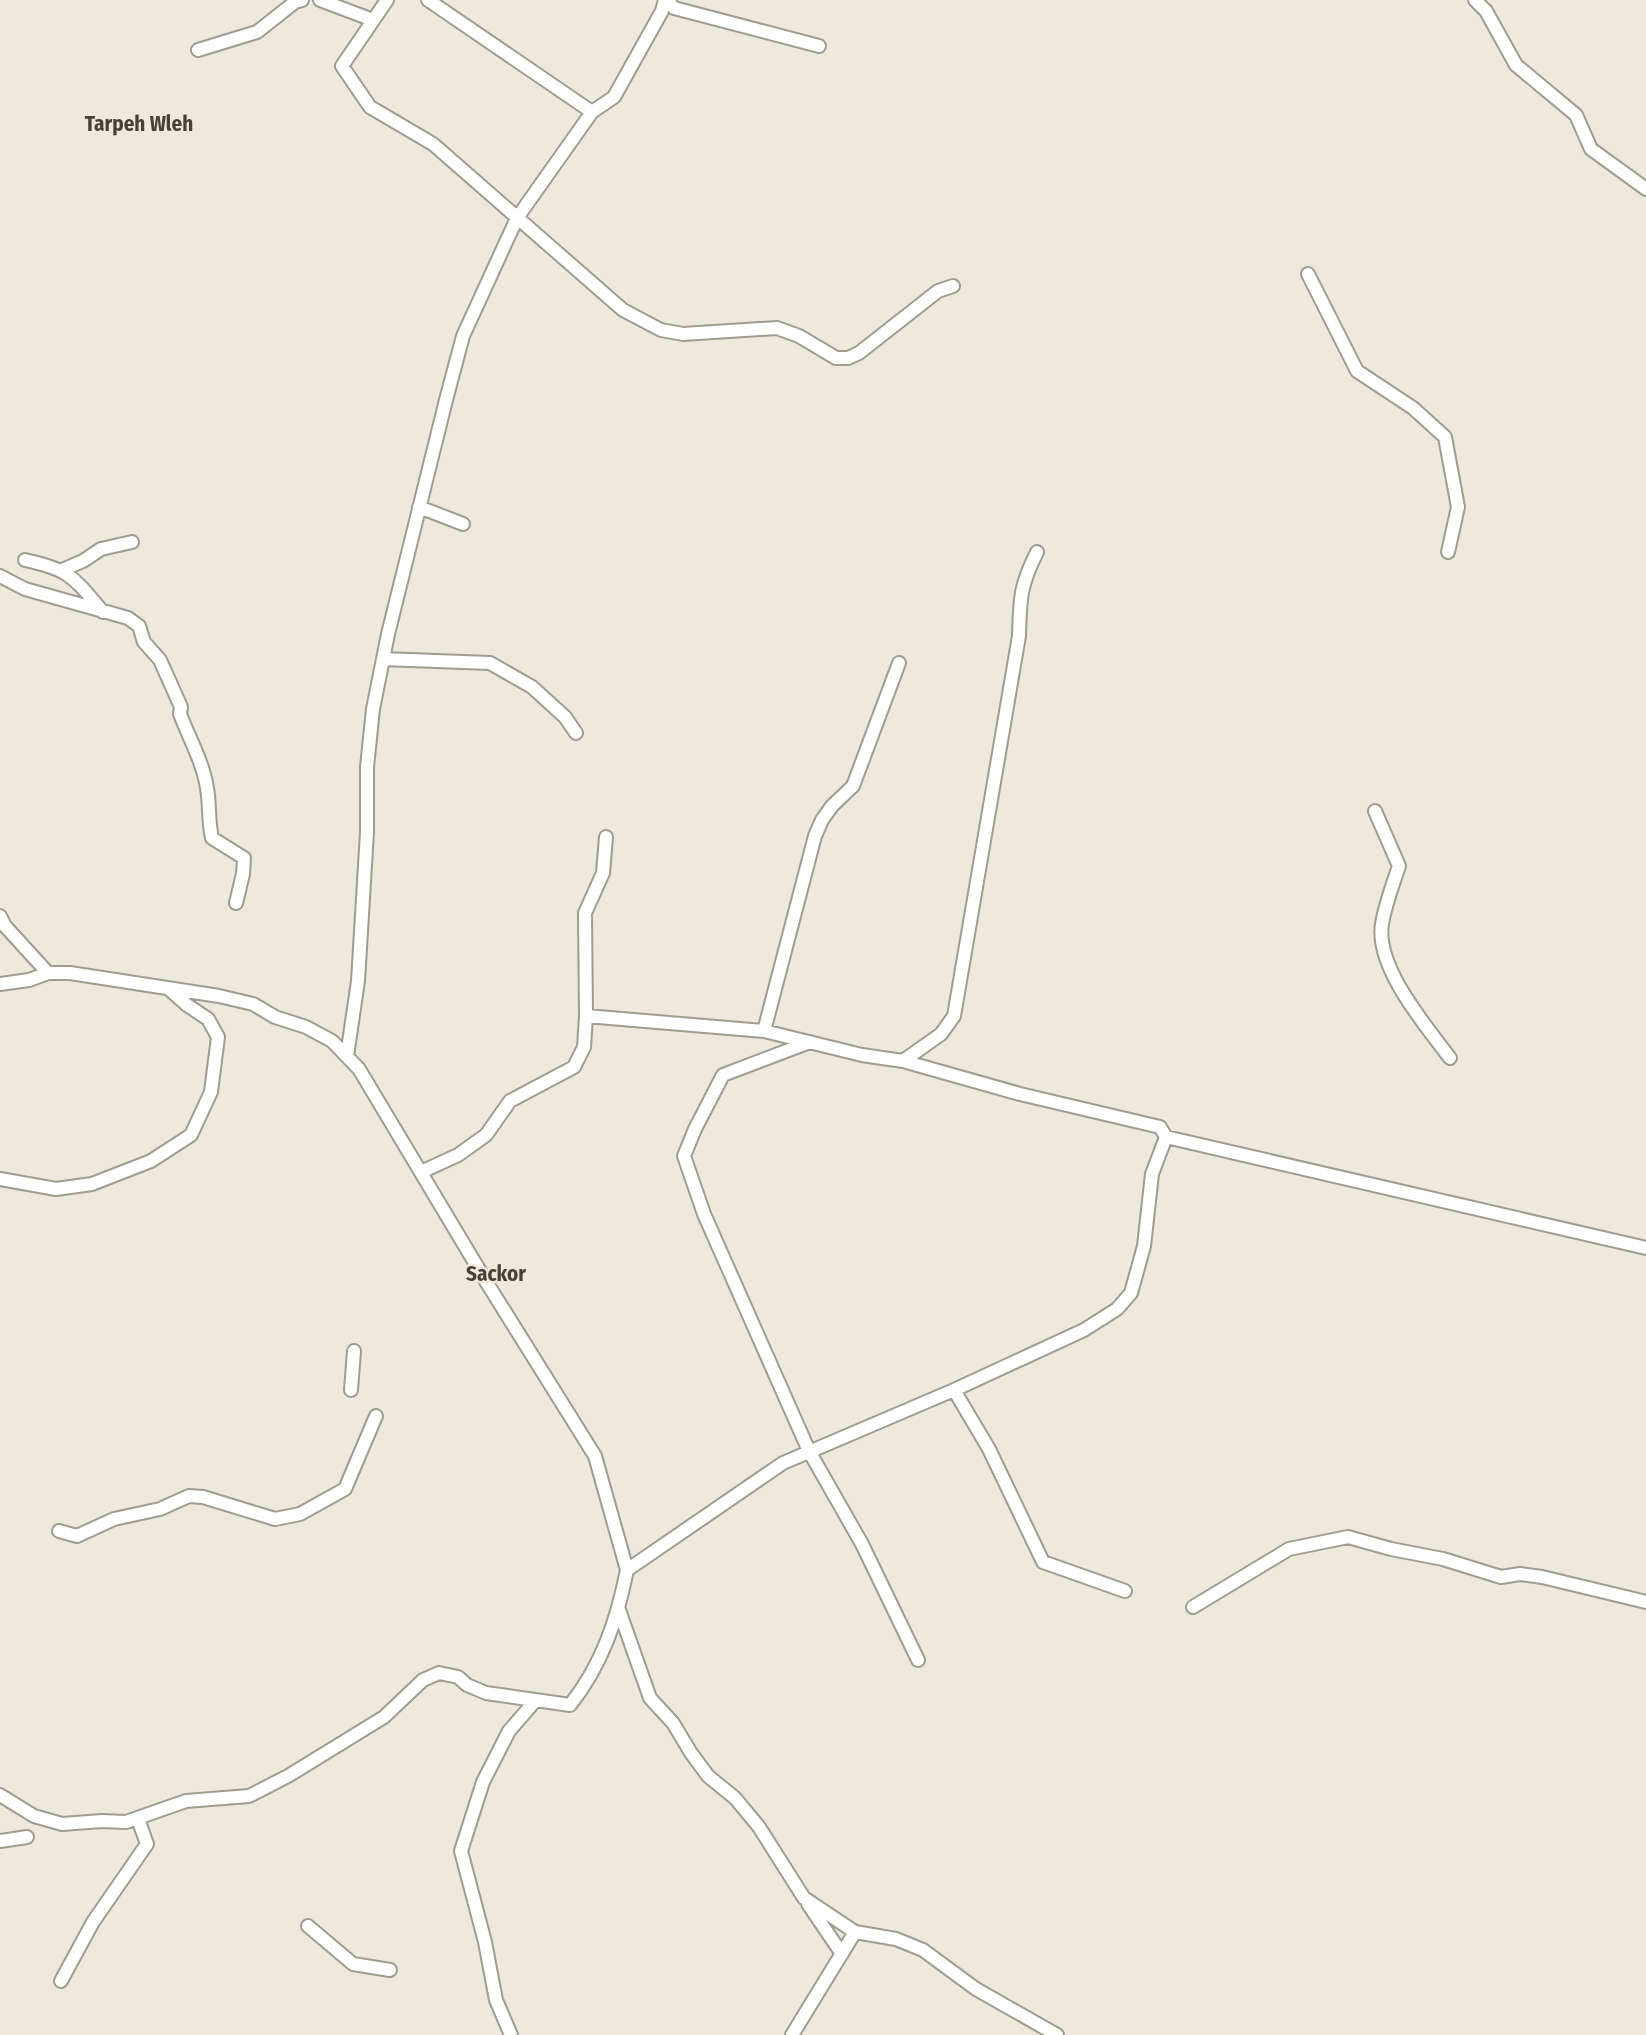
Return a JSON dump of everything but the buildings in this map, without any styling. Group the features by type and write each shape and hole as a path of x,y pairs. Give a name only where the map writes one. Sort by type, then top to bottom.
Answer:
{"street":[{"path":"198,50 257,32 295,2 302,0"},
{"path":"320,0 373,20"},
{"path":"387,0 342,66 370,107 433,144 623,310 660,330 683,334 777,328 799,336 836,358 848,358 859,354 938,291 953,286"},
{"path":"428,0 592,112"},
{"path":"347,1056 358,981 367,832 367,767 373,709 383,659 463,336 517,218 592,112 614,97 666,0 674,8 819,46"},
{"path":"1475,0 1486,11 1516,65 1576,116 1591,149 1646,189"},
{"path":"1308,274 1357,371 1413,408 1445,437 1458,507 1448,552"},
{"path":"419,507 463,524"},
{"path":"62,570 101,549 132,542"},
{"path":"904,1062 941,1034 954,1016 1019,636 1020,594 1026,573 1037,552"},
{"path":"25,560 62,570 75,578 103,612"},
{"path":"0,576 24,589 128,618 139,626 144,642 160,660 200,760 207,787 212,838 244,858 236,903"},
{"path":"383,659 490,663 532,687 565,717 576,733"},
{"path":"764,1031 815,836 832,806 853,786 899,663"},
{"path":"1375,811 1399,866 1381,925 1383,947 1404,998 1450,1058"},
{"path":"421,1172 458,1155 486,1135 510,1101 574,1067 584,1047 585,913 603,873 606,837"},
{"path":"0,916 5,926 48,973"},
{"path":"0,984 29,980 48,973 70,973 169,989 253,1004 275,1017 306,1027 332,1041 359,1069 596,1456 627,1570 619,1610 599,1662 585,1686 570,1704 486,1692 467,1685 451,1674 439,1673 429,1676 384,1717 249,1796 186,1801 126,1822 62,1824 34,1816 0,1794"},
{"path":"0,1179 56,1189 92,1184 151,1161 191,1135 211,1092 218,1037 208,1019 169,989"},
{"path":"586,1016 764,1031 862,1055 904,1062 1020,1094 1160,1127 1166,1137 1459,1199 1646,1248"},
{"path":"810,1042 723,1075 684,1156 704,1214 809,1451 862,1544 918,1660"},
{"path":"627,1570 783,1463 954,1390 1084,1330 1117,1309 1131,1293 1144,1246 1152,1174 1166,1137"},
{"path":"351,1390 354,1351"},
{"path":"954,1390 989,1449 1043,1562 1125,1591"},
{"path":"59,1531 77,1536 114,1519 160,1509 189,1496 203,1497 275,1519 300,1514 345,1489 376,1416"},
{"path":"1194,1607 1289,1549 1348,1537 1443,1559 1502,1577 1520,1574 1542,1577 1646,1602"},
{"path":"619,1610 650,1698 673,1723 708,1776 735,1798 759,1827 842,1954"},
{"path":"511,2035 496,2000 485,1942 461,1851 483,1782 509,1731 535,1700"},
{"path":"61,1981 93,1922 147,1844 138,1819"},
{"path":"0,1841 27,1837"},
{"path":"804,1898 855,1932 896,1939 923,1950 976,1989 1057,2035"},
{"path":"308,1926 353,1964 390,1970"},
{"path":"792,2035 855,1932"}],"district":[{"name":"Tarpeh Wleh","path":"139,124"},
{"name":"Sackor","path":"496,1274"}]}
